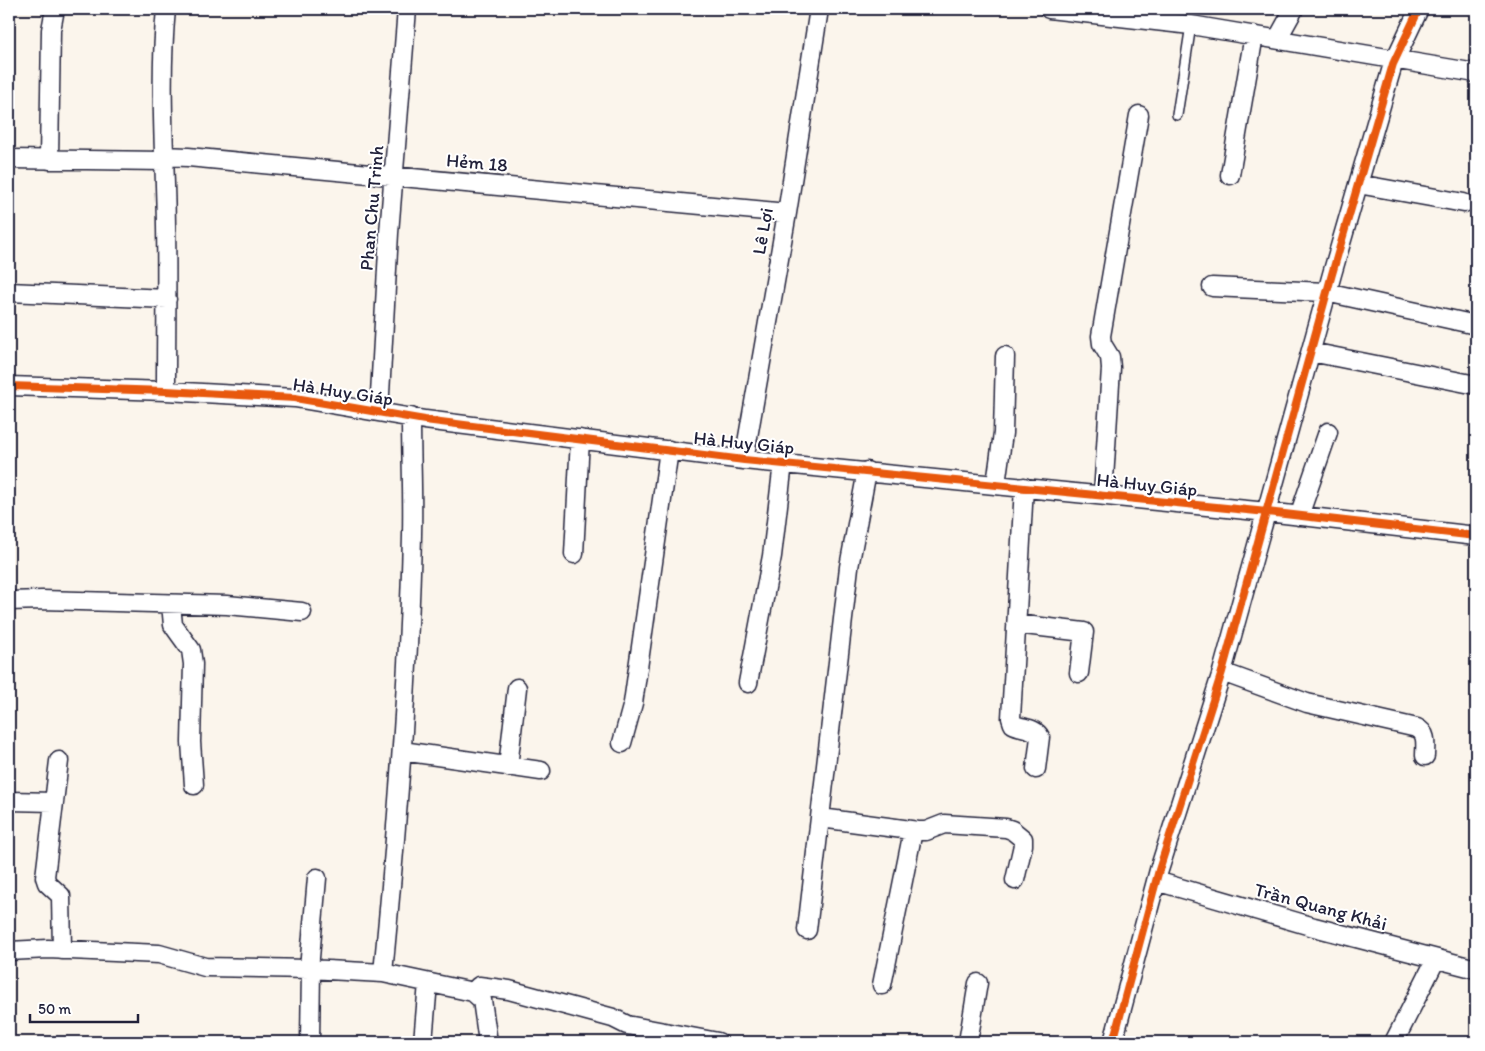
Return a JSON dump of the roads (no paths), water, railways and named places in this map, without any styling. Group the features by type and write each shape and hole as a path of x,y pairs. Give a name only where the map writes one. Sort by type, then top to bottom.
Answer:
{"street":[{"path":"48,160 49,92 55,9"},
{"path":"166,9 163,42 167,299 166,391"},
{"name":"Phan Chu Trinh","path":"379,412 389,233 408,9"},
{"name":"Lê Lợi","path":"744,460 787,213 818,9"},
{"path":"1049,9 1191,25 1278,38 1476,73"},
{"path":"1278,38 1294,9"},
{"path":"1113,1042 1156,881 1222,672 1326,292 1394,59 1419,9"},
{"path":"1230,175 1254,35"},
{"path":"1103,495 1111,368 1110,357 1102,344 1102,336 1139,115"},
{"name":"Hẻm 18","path":"9,159 164,159 188,157 787,213"},
{"path":"1358,184 1464,203"},
{"path":"1212,287 1326,292 1476,325"},
{"path":"9,292 167,299"},
{"path":"1311,352 1476,385"},
{"path":"996,484 1003,433 1006,356"},
{"name":"Hà Huy Giáp","path":"9,386 166,391 296,398 411,418 744,460 1267,512 1476,536"},
{"path":"383,973 402,751 412,534 411,418"},
{"path":"1299,516 1328,432"},
{"path":"574,554 580,439"},
{"path":"622,743 632,702 669,450"},
{"path":"748,683 772,556 783,463"},
{"path":"807,930 849,567 867,471"},
{"path":"1024,487 1011,718 1013,724 1019,728 1034,730 1040,737 1036,770"},
{"path":"9,601 42,600 228,605 302,612"},
{"path":"172,604 173,625 191,650 193,664 191,742 194,785"},
{"path":"1016,624 1084,632 1079,673"},
{"path":"1222,672 1308,703 1422,730 1425,734 1425,756"},
{"path":"508,767 517,688"},
{"path":"402,751 541,771"},
{"path":"59,761 45,877 47,883 61,896 62,950"},
{"path":"9,801 54,802"},
{"path":"820,818 913,831 926,831 939,825 955,824 1006,828 1012,830 1022,840 1023,845 1015,880"},
{"path":"882,985 913,831"},
{"path":"310,1042 310,969 317,878"},
{"name":"Trần Quang Khải","path":"1156,881 1314,927 1476,969"},
{"path":"9,951 62,950 159,954 205,967 310,969 383,973 472,992 482,1000 488,1042"},
{"path":"1394,1042 1436,959"},
{"path":"423,1042 428,983"},
{"path":"968,1042 978,983"},
{"path":"472,992 479,986 509,990 613,1018 627,1026 718,1042"}],"lane":[{"path":"1177,115 1191,25"}]}
